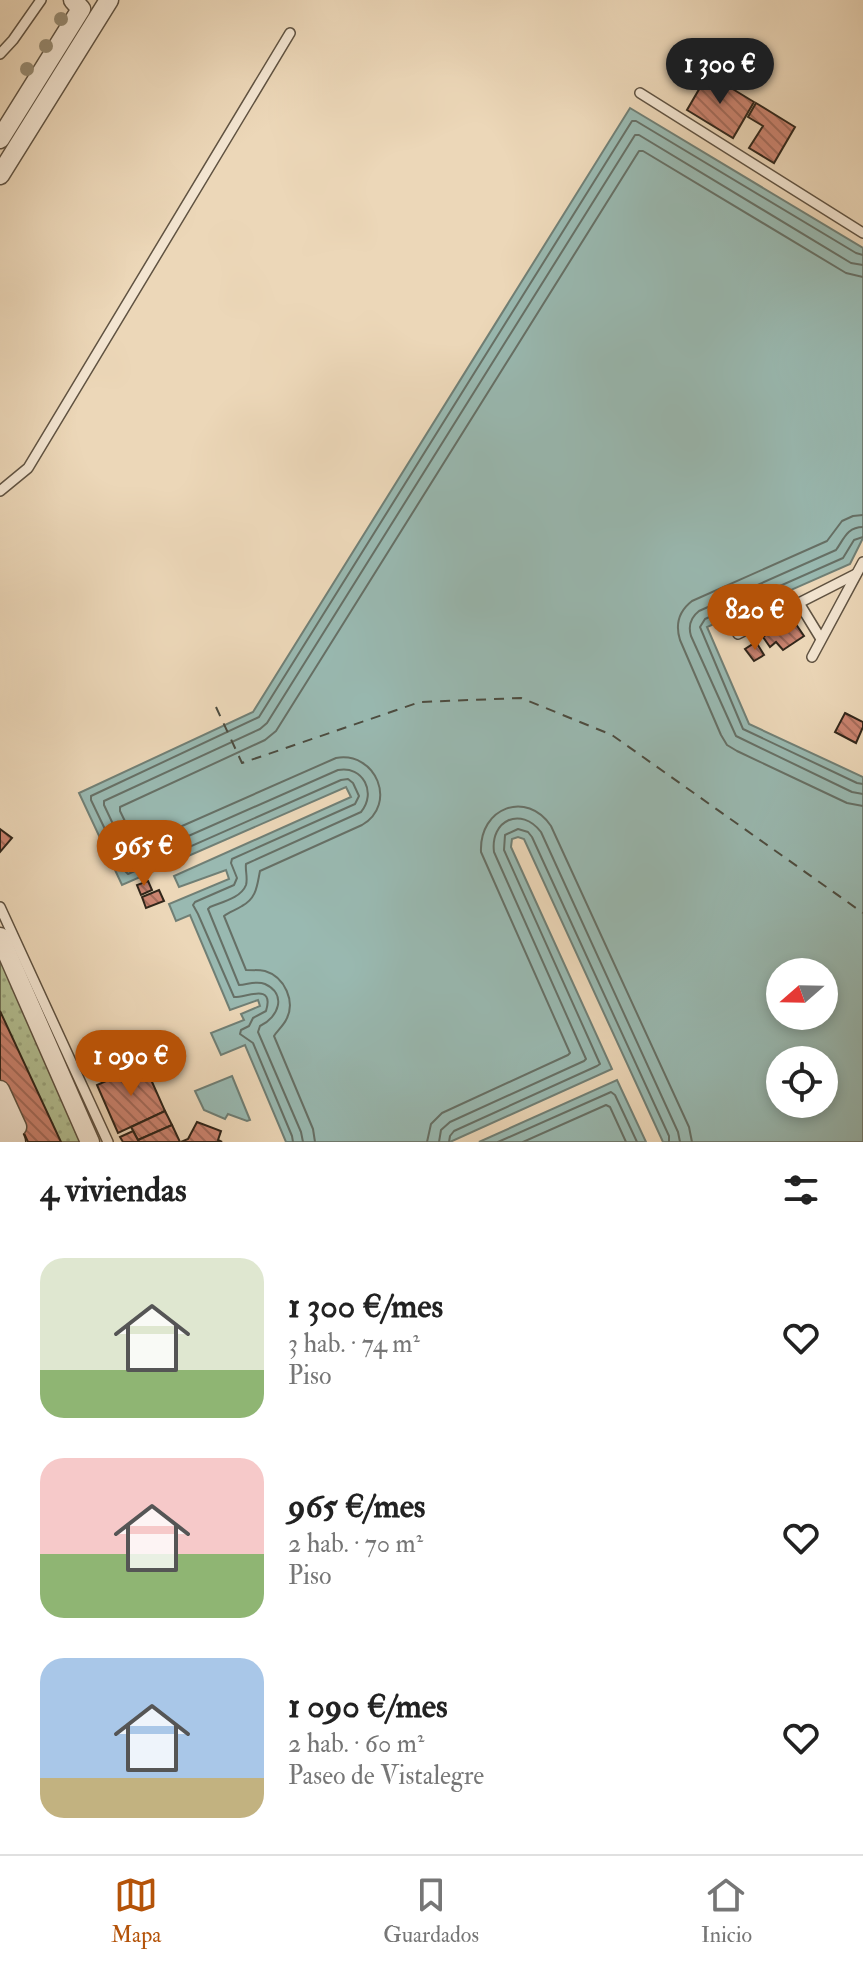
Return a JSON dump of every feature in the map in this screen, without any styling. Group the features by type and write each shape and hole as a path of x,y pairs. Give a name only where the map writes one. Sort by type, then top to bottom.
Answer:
{"street":[{"path":"0,139 81,9 73,0"},
{"path":"0,175 109,0"},
{"path":"0,937 90,1142"},
{"path":"0,1090 24,1142"},
{"path":"0,1115 12,1142"}],"lane":[{"path":"0,54 41,0"},
{"path":"0,491 28,468 290,33"},
{"path":"640,93 863,233"},
{"path":"812,657 863,562"},
{"path":"738,634 856,574"},
{"path":"799,603 821,639"},
{"path":"0,907 108,1142"}],"green space":[{"path":"0,954 86,1142 29,1142 0,1078"}],"water":[{"path":"630,108 863,248 863,538 850,564 707,627 749,724 863,777 863,1142 663,1142 524,839 518,837 512,839 511,847 612,1069 450,1142 286,1142 245,1045 221,1055 211,1033 244,1020 241,1014 260,1006 258,1000 230,1010 190,915 176,921 169,904 229,879 226,870 179,887 174,876 351,797 346,787 122,885 79,793 253,712"},
{"path":"232,1076 250,1120 228,1114 225,1119 204,1110 195,1091"},
{"path":"617,1080 646,1142 479,1142"}],"building":[{"path":"708,74 754,102 733,138 687,110"},
{"path":"756,103 795,127 774,163 749,148 763,126 748,117"},
{"path":"791,617 804,636 783,650 776,642 770,647 763,637"},
{"path":"756,642 764,655 754,661 745,649"},
{"path":"845,713 863,722 856,743 835,732"},
{"path":"0,829 12,838 0,852"},
{"path":"148,881 152,890 141,895 137,885"},
{"path":"159,890 164,901 146,908 142,897"},
{"path":"0,1011 61,1142 28,1142 0,1082"},
{"path":"144,1064 165,1111 118,1133 97,1085"},
{"path":"165,1111 172,1125 138,1140 131,1127"},
{"path":"197,1122 221,1131 218,1140 222,1142 181,1142 188,1139"},
{"path":"172,1125 180,1142 138,1140"},
{"path":"133,1131 139,1142 123,1142 120,1137"}],"ferry route":[{"path":"216,707 242,763 420,702 521,698 612,735 863,913"}]}
